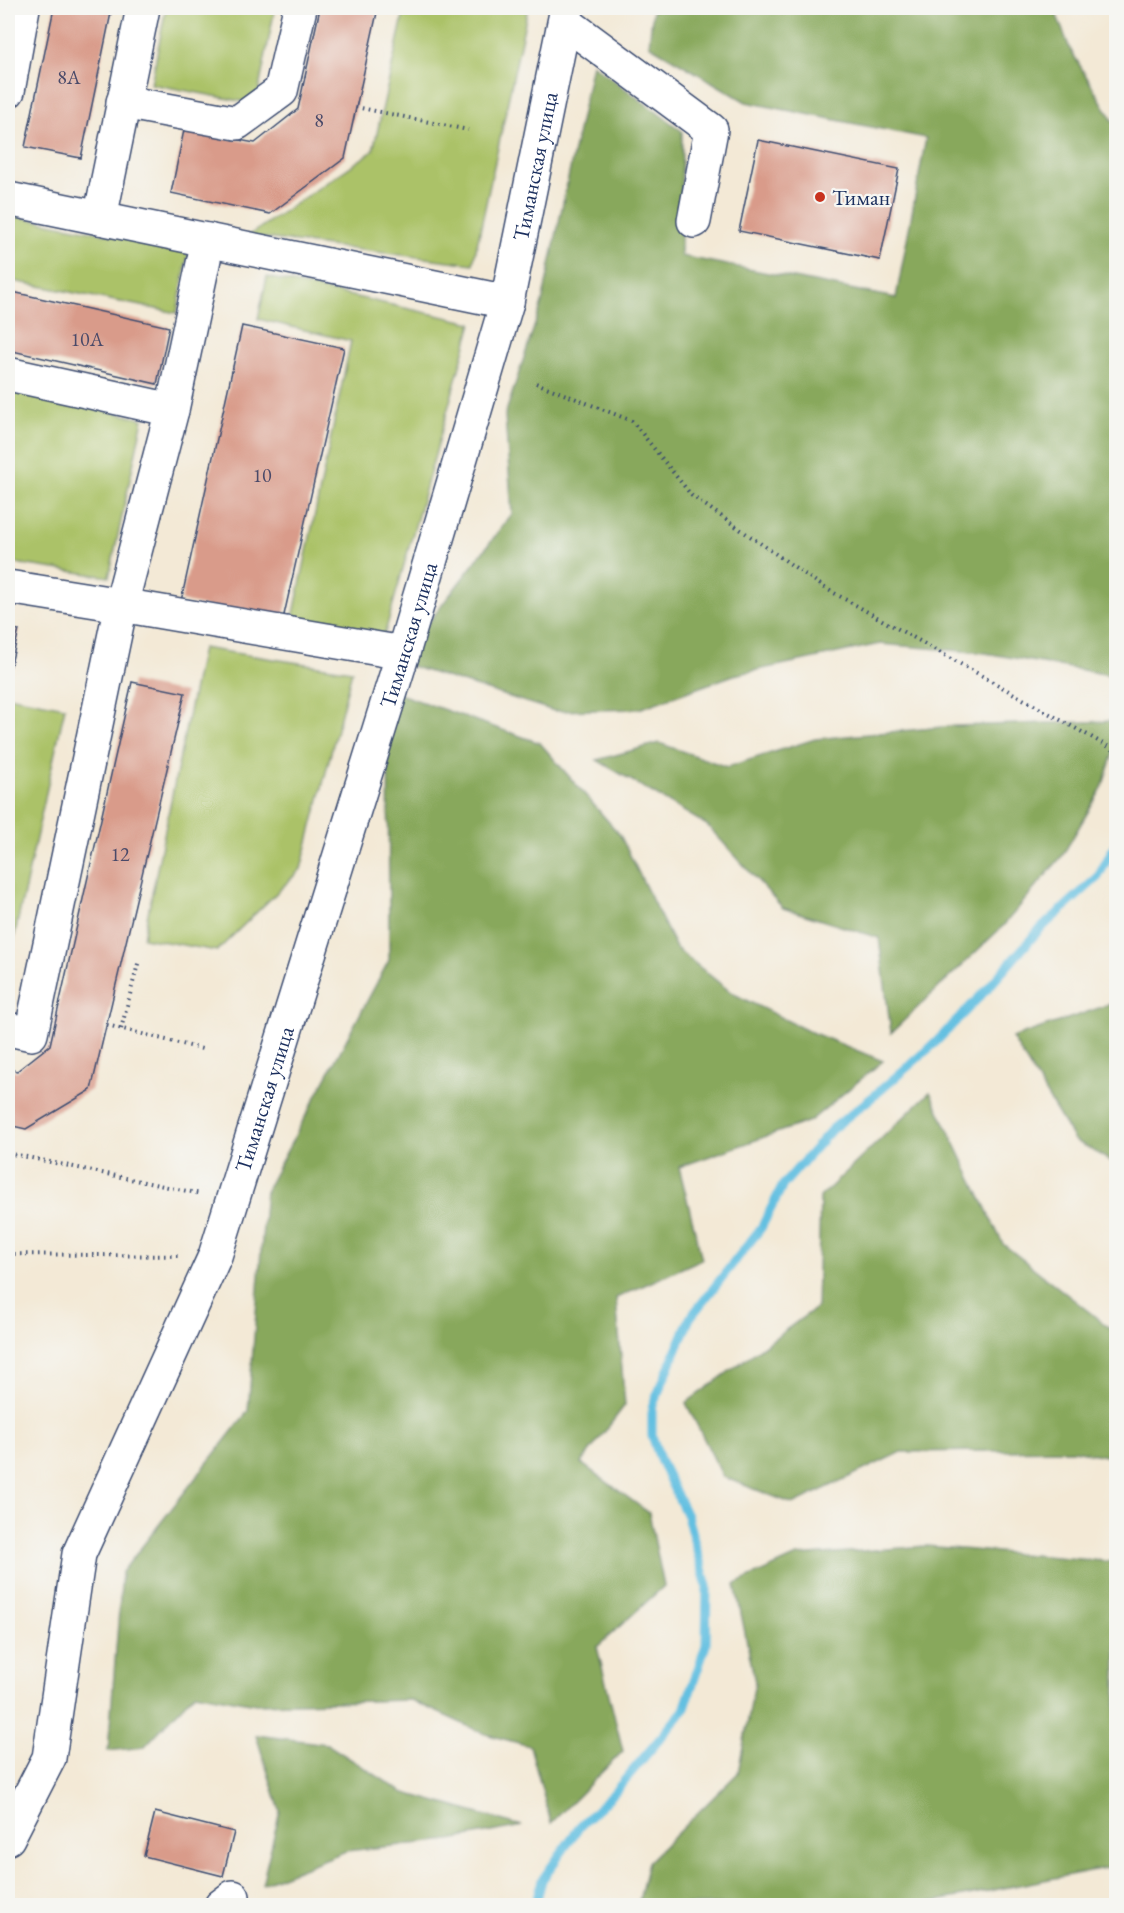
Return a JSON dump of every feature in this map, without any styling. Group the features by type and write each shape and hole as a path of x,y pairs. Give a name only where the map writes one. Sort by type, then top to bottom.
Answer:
{"street":[{"path":"8,91 23,8"},
{"path":"100,218 143,8"},
{"path":"123,102 237,123 281,91 300,8"},
{"path":"566,15 711,130 694,221"},
{"name":"Тиманская улица","path":"8,1838 49,1758 79,1554 216,1256 403,653 507,302 566,15"},
{"path":"8,199 507,302"},
{"path":"8,1029 31,1034 121,605 172,410 208,240"},
{"path":"8,374 172,410"},
{"path":"8,587 403,653"}],"path":[{"path":"356,107 468,130"},
{"path":"536,383 632,421 692,496 825,588 1116,751"},
{"path":"121,1029 139,960"},
{"path":"107,1025 202,1049"},
{"path":"8,1153 233,1200"},
{"path":"8,1254 216,1256"}],"green space":[{"path":"166,8 275,8 256,104 151,84"},
{"path":"405,8 528,8 473,264 248,236 373,151"},
{"path":"653,8 1054,8 1070,49 1116,126 1116,676 985,653 880,644 734,675 639,709 554,711 398,662 512,514 505,415 542,303 592,64 682,131 681,256 896,298 926,138 746,102 649,45"},
{"path":"8,215 189,250 177,313 8,280"},
{"path":"267,277 472,323 383,640 292,623 351,341 258,319"},
{"path":"8,389 143,419 109,577 8,562"},
{"path":"202,648 352,671 301,869 217,951 143,938"},
{"path":"388,690 540,743 620,835 676,948 732,993 806,1030 883,1061 810,1121 679,1167 702,1259 616,1298 625,1405 581,1463 649,1513 664,1586 597,1647 623,1751 551,1823 530,1746 485,1734 411,1700 256,1704 195,1693 144,1747 108,1751 122,1572 248,1411 266,1190 389,960"},
{"path":"8,696 65,707 8,957"},
{"path":"1116,721 1116,744 1102,788 1062,856 1003,926 891,1033 879,938 783,908 707,825 597,760 659,743 727,767 815,739 953,726"},
{"path":"1116,1002 1116,1164 1074,1140 1012,1038"},
{"path":"930,1092 1003,1244 1116,1333 1116,1458 1074,1450 901,1452 793,1504 723,1477 686,1403 817,1307 820,1197"},
{"path":"926,1546 1116,1562 1116,1866 917,1905 638,1905 648,1862 738,1773 755,1682 735,1584 797,1556"},
{"path":"256,1735 327,1744 402,1792 522,1826 450,1840 346,1851 262,1884 280,1811"}],"building":[{"path":"54,8 112,8 81,158 25,147"},
{"path":"320,8 378,8 345,158 270,214 171,193 184,130 255,143 298,109"},
{"name":"Тиман","path":"758,140 899,169 880,260 739,231"},
{"path":"8,291 169,327 157,384 8,350"},
{"path":"242,326 344,348 282,624 181,601"},
{"path":"8,628 19,630 8,677"},
{"path":"132,682 185,693 91,1090 26,1129 8,1125 8,1069 17,1071 50,1045"},
{"path":"155,1812 234,1832 223,1876 144,1856"}],"waterway":[{"path":"535,1906 542,1880 580,1826 613,1794 684,1710 706,1645 707,1586 687,1516 661,1462 652,1436 652,1407 690,1318 761,1228 783,1185 832,1129 935,1043 989,987 1038,931 1098,877 1116,843"}],"place":[{"name":"Тиман","path":"820,197"}]}
